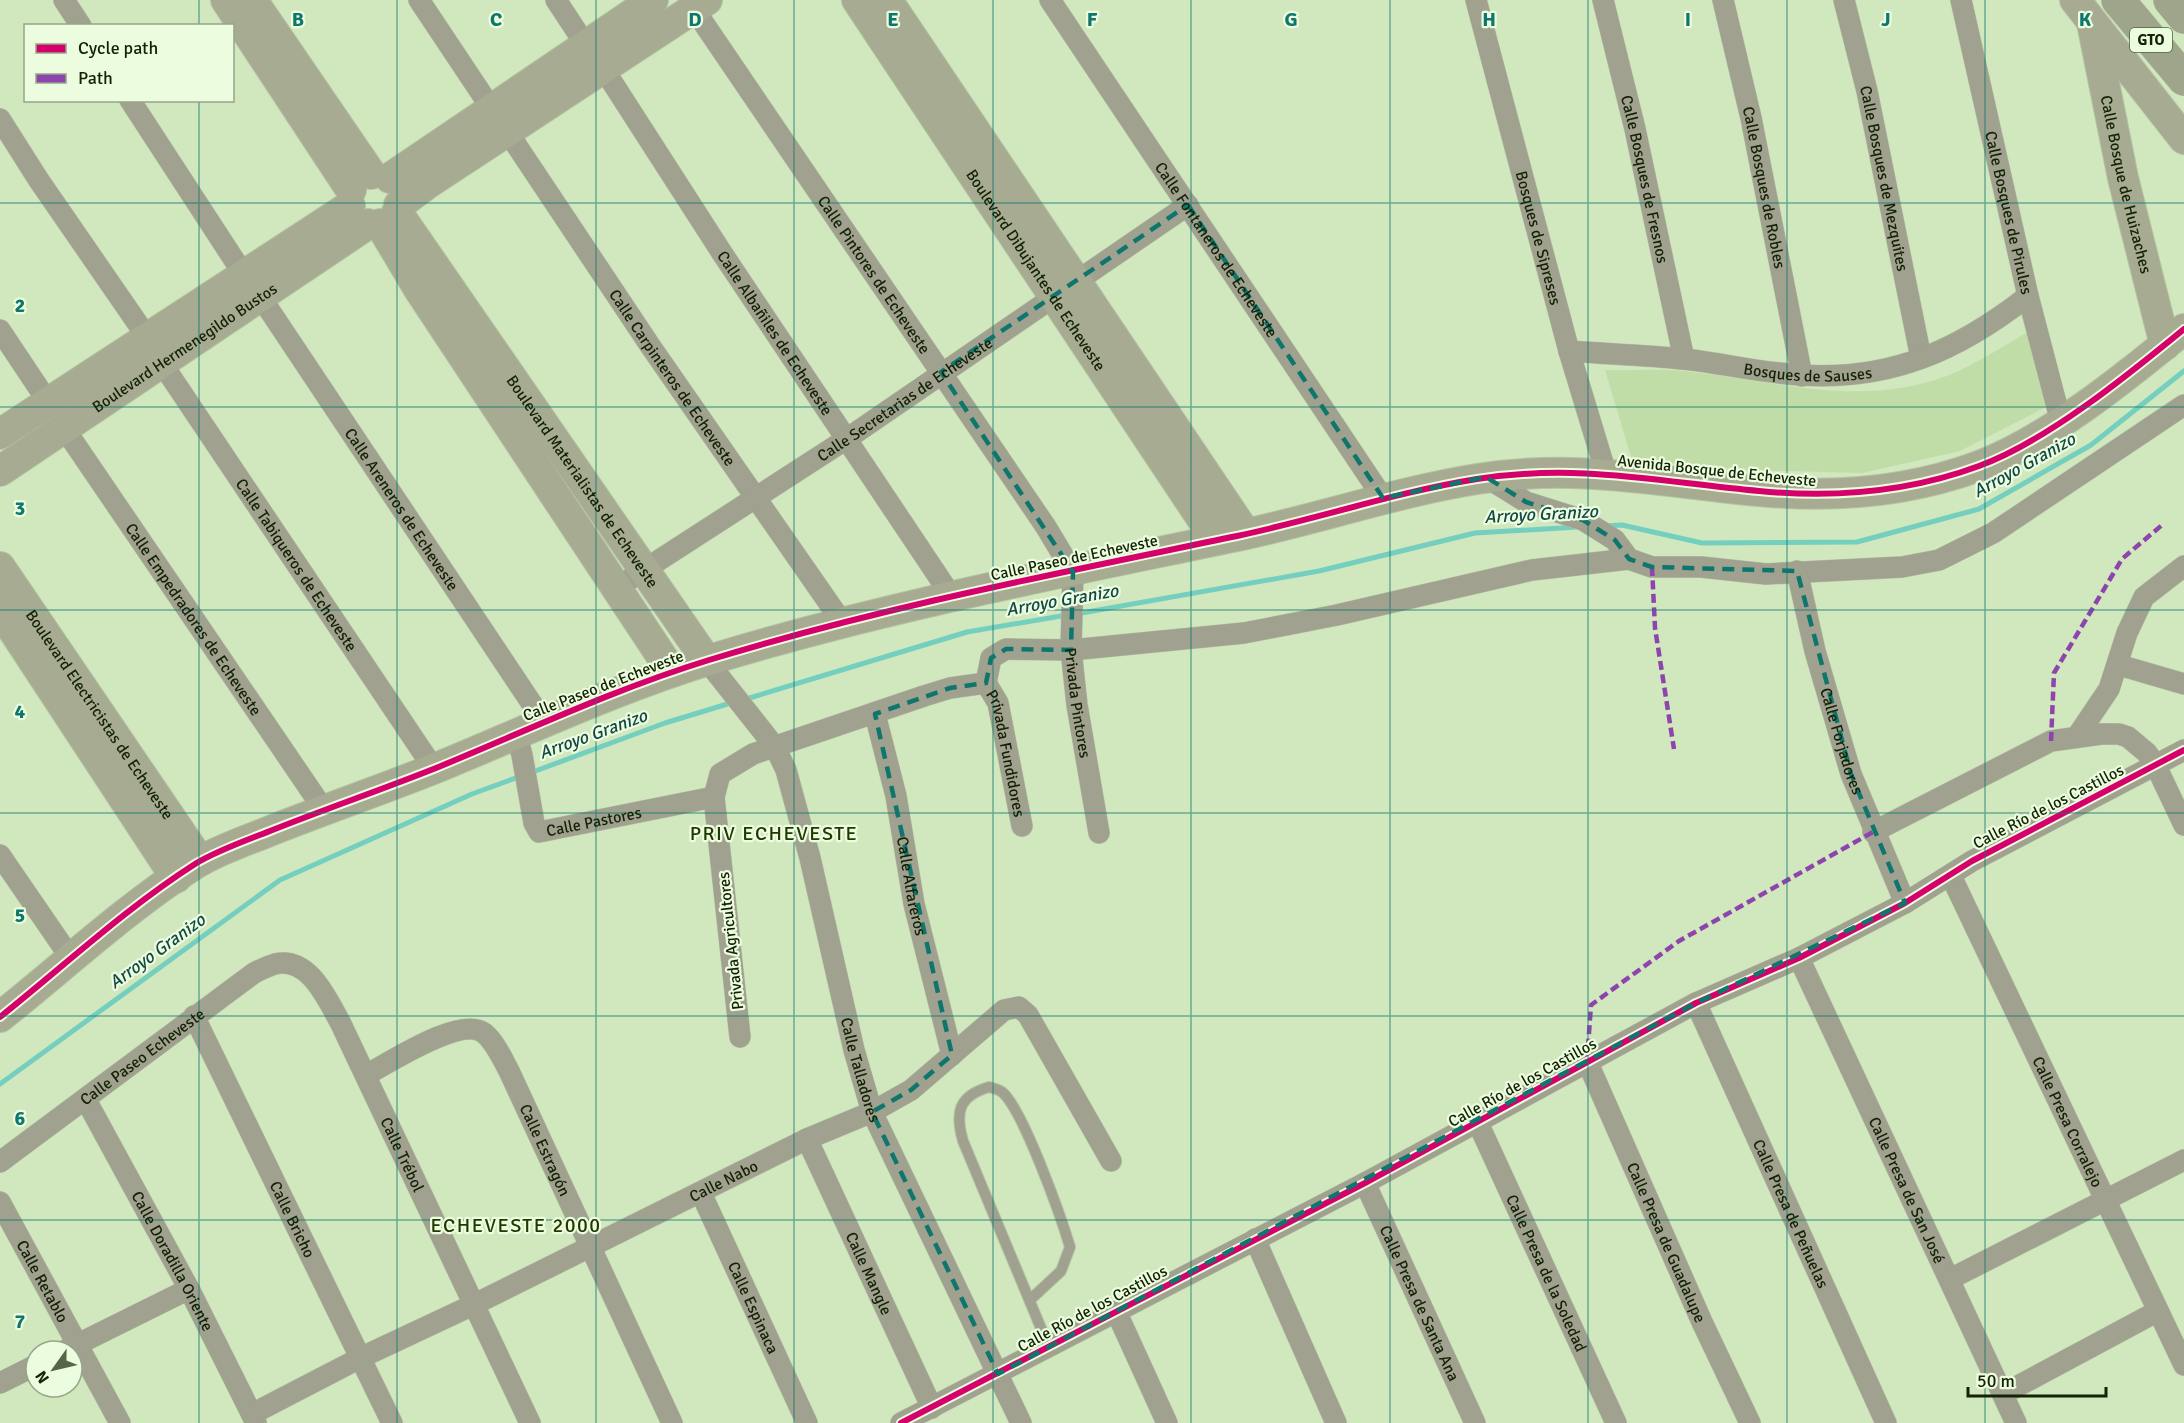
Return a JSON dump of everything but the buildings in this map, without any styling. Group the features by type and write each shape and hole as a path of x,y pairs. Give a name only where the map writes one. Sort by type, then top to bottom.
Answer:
{"main road":[{"name":"GTO","path":"2118,0 2184,79"},
{"name":"GTO","path":"2170,0 2184,17"}],"street":[{"path":"64,0 80,24"},
{"name":"Boulevard Materialistas de Echeveste","path":"226,0 376,202 707,661 771,742"},
{"name":"Boulevard Materialistas de Echeveste","path":"252,0 376,202 420,291 672,672"},
{"name":"Calle Carpinteros de Echeveste","path":"419,0 756,499 842,622"},
{"path":"556,0 585,44"},
{"name":"Boulevard Hermenegildo Bustos","path":"0,471 64,428 154,350 376,202 427,184 585,44 652,0"},
{"name":"Boulevard Dibujantes de Echeveste","path":"857,0 1066,290 1246,534"},
{"name":"Boulevard Dibujantes de Echeveste","path":"887,0 1066,290 1216,540"},
{"name":"Calle Fontaneros de Echeveste","path":"1050,0 1383,498"},
{"name":"Bosques de Sipreses","path":"1476,0 1569,351 1606,473"},
{"name":"Calle Bosques de Fresnos","path":"1603,0 1635,129 1684,359"},
{"name":"Calle Bosques de Robles","path":"1724,0 1751,118 1802,376"},
{"name":"Calle Bosques de Mezquites","path":"1844,0 1867,91 1921,358"},
{"name":"Calle Bosques de Pirules","path":"1961,0 2028,296 2061,422"},
{"name":"Boulevard Hermenegildo Bustos","path":"499,120 603,68 700,4"},
{"name":"Calle Pintores de Echeveste","path":"700,4 941,372 1046,527 1073,572"},
{"path":"2083,12 2184,139"},
{"name":"Calle Bosque de Huizaches","path":"2083,12 2123,178 2174,337"},
{"name":"Calle Albañiles de Echeveste","path":"603,68 722,253 848,438 952,597"},
{"name":"Calle Areneros de Echeveste","path":"131,102 544,722"},
{"name":"Calle Tabiqueros de Echeveste","path":"0,119 434,769"},
{"name":"Calle Secretarias de Echeveste","path":"616,588 848,438 941,372 1066,290 1188,205"},
{"name":"Bosques de Sauses","path":"1569,351 1684,359 1802,376 1854,375 1921,358 1956,345 1992,324 2028,296"},
{"path":"0,330 48,402"},
{"name":"Avenida Bosque de Echeveste","path":"1383,498 1486,477 1554,470 1606,473 1761,491 1822,494 1883,490 1924,483 1982,465 2025,445 2061,422 2174,337"},
{"name":"Boulevard Hermenegildo Bustos","path":"0,434 48,402 154,350"},
{"path":"771,742 875,714 950,688 986,683 991,658 1006,649 1070,642 1244,633 1337,615 1532,570 1629,559 1652,567 1701,567 1766,574 1902,567 1939,560 1993,533 2184,405"},
{"name":"Calle Empedradores de Echeveste","path":"64,428 324,810"},
{"path":"1486,477 1526,502 1583,520 1615,540 1629,559"},
{"name":"Calle Paseo de Echeveste","path":"0,1017 200,861 672,672 842,622 1246,534 1383,498"},
{"path":"2078,735 2109,689 2119,665 2127,633 2144,597 2184,566"},
{"name":"Boulevard Electricistas de Echeveste","path":"0,567 200,861"},
{"name":"Privada Pintores","path":"1073,572 1070,642 1077,705 1099,833"},
{"name":"Calle Forjadores","path":"1797,572 1832,715 1873,832 1905,903"},
{"name":"Boulevard Electricistas de Echeveste","path":"0,609 176,878"},
{"path":"2119,665 2184,684"},
{"name":"Privada Fundidores","path":"986,683 993,690 998,703 1022,826"},
{"name":"Calle Alfareros","path":"875,714 896,796 914,904 952,1055"},
{"name":"Calle Pastores","path":"516,733 536,828 542,833 714,797"},
{"path":"1873,832 2051,741 2078,735 2119,734 2138,743 2156,766 2184,825"},
{"name":"Privada Agricultores","path":"740,1037 714,797 720,774 771,742"},
{"name":"Calle Talladores","path":"771,742 792,788 854,1050 872,1112 1022,1423"},
{"name":"Calle Río de los Castillos","path":"901,1423 1478,1123 1696,1003 1799,958 1905,903 1972,861 2184,750"},
{"path":"0,855 72,960"},
{"name":"Calle Presa Corralejo","path":"1951,876 2184,1365"},
{"name":"Calle Presa de San José","path":"1799,958 2016,1423"},
{"name":"Calle Paseo Echeveste","path":"0,1162 254,973 276,964 291,964"},
{"name":"Calle Trébol","path":"291,964 306,972 321,988 366,1075 530,1423"},
{"name":"Calle Presa de Peñuelas","path":"1696,1003 1886,1423"},
{"name":"Calle Nabo","path":"254,1419 360,1358 592,1247 807,1139 872,1112 911,1090 1004,1011 1019,1007 1028,1014 1111,1161"},
{"name":"Calle Bricho","path":"194,1016 392,1423"},
{"name":"Calle Estragón","path":"366,1075 449,1032 472,1027 483,1032 496,1048 509,1071 672,1423"},
{"name":"Calle Presa de Guadalupe","path":"1587,1061 1702,1322 1750,1423"},
{"name":"Calle Doradilla Oriente","path":"86,1100 189,1288 254,1419"},
{"name":"Calle Presa de la Soledad","path":"1478,1123 1616,1423"},
{"name":"Calle Mangle","path":"807,1139 932,1408"},
{"path":"1950,1279 2184,1160"},
{"name":"Calle Presa de Santa Ana","path":"1365,1182 1475,1423"},
{"name":"Calle Espinaca","path":"701,1193 807,1423"},
{"name":"Calle Retablo","path":"0,1202 67,1339"},
{"path":"1255,1239 1336,1423"},
{"path":"84,1341 189,1288"},
{"path":"1116,1311 1167,1423"},
{"path":"2003,1394 2158,1311"},
{"name":"Calle Retablo","path":"84,1368 120,1423"},
{"path":"0,1383 24,1371"}],"lane":[{"path":"1031,1299 1061,1271 1070,1247 1023,1125 1007,1097 1001,1091 989,1087 974,1093 966,1100 958,1114 958,1125 1048,1345"}],"highlighted area":[{"path":"1188,205 1383,498 1486,477 1526,502 1583,520 1615,540 1629,559 1652,567 1797,571 1851,774 1905,903 1696,1003 998,1374 872,1112 911,1090 952,1055 875,714 950,688 986,683 991,658 1006,649 1071,650 1073,572 941,372"}],"green space":[{"path":"2029,331 2050,405 1960,451 1862,473 1746,470 1632,460 1605,370 1681,371 1812,389 1871,391 1901,388 1945,377 1982,359"}],"waterway":[{"name":"Arroyo Granizo","path":"1605,526 1622,525 1702,543 1857,542 1979,509 2091,445 2184,371"},
{"name":"Arroyo Granizo","path":"1076,614 1319,571 1475,533 1578,527"},
{"name":"Arroyo Granizo","path":"743,700 967,632 1067,615"},
{"name":"Arroyo Granizo","path":"530,773 665,723 734,702"},
{"name":"Arroyo Granizo","path":"0,1084 280,880 472,794 521,776"}],"marked path":[{"path":"2051,741 2054,673 2122,559 2162,525"},
{"path":"1652,567 1655,628 1674,749"},
{"path":"1587,1061 1591,1005 1679,941 1873,832"}],"cycle path":[{"path":"0,1017 144,899 213,854 436,768 605,697 674,671 774,641 905,607 1237,536 1417,491 1477,479 1514,475 1585,473 1759,491 1815,494 1871,491 1925,482 1979,466 2032,441 2086,405 2184,329"},
{"path":"901,1423 1365,1183 1696,1003 1799,958 1905,903 1972,861 2184,750"}],"district":[{"name":"PRIV ECHEVESTE","path":"774,833"},
{"name":"ECHEVESTE 2000","path":"516,1225"}]}
